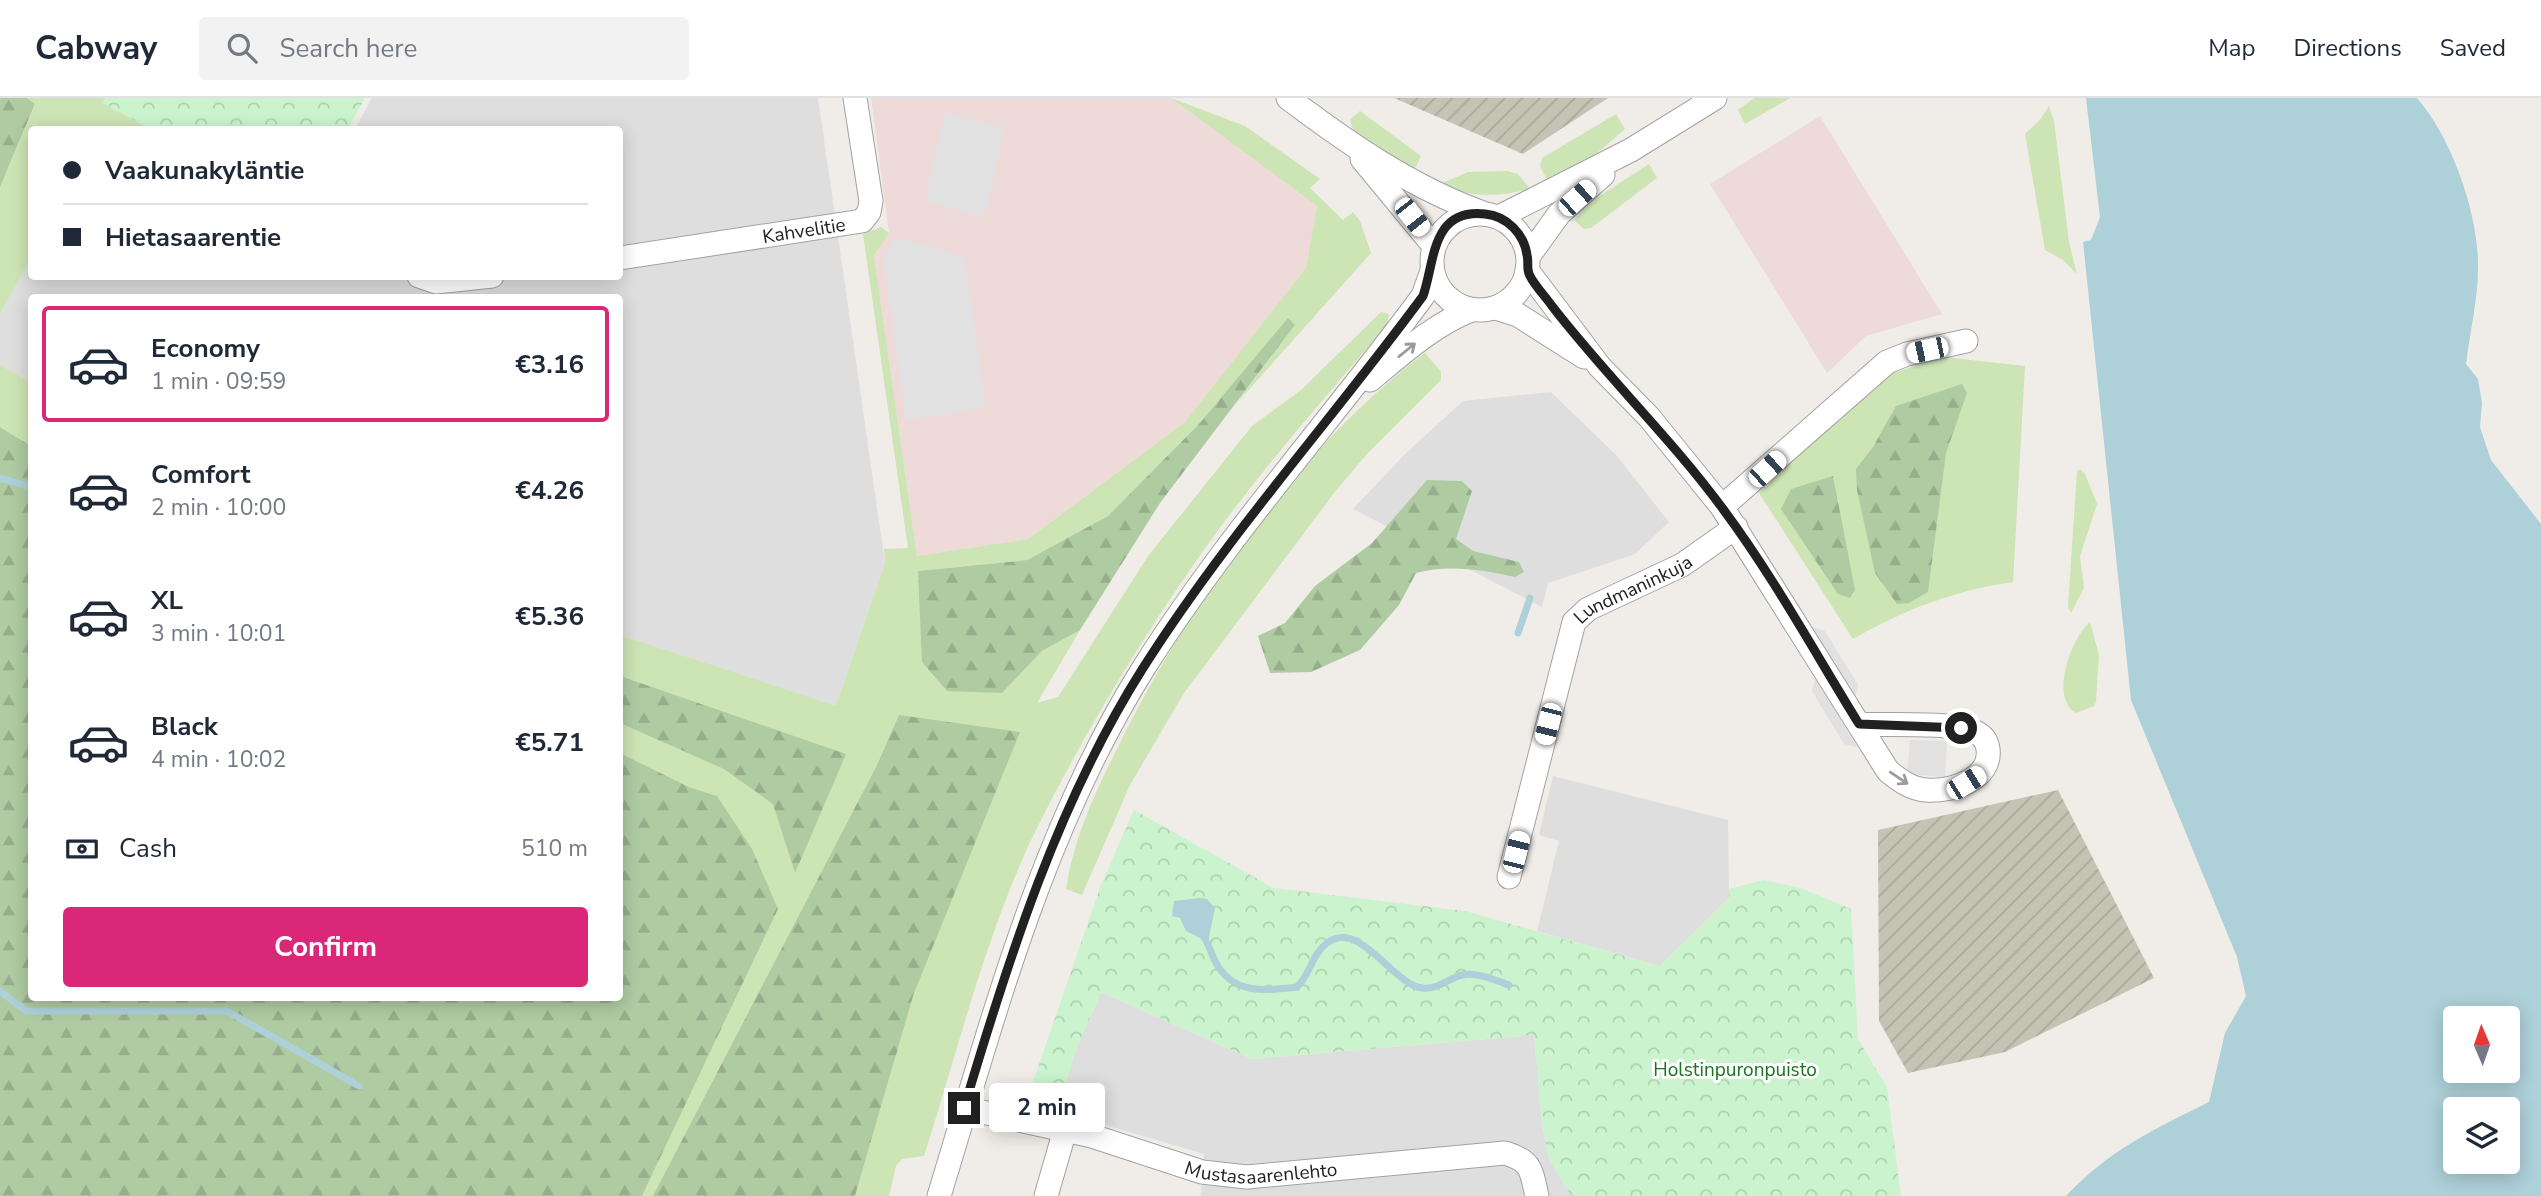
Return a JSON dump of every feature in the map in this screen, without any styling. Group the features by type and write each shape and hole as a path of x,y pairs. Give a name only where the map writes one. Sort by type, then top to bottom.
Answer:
{"street":[{"name":"Kahvelitie","path":"623,258 862,221 869,212 871,201 855,98"},
{"path":"1288,98 1348,144 1448,201 1492,216 1519,233 1528,264 1601,367 1648,417 1737,527 1888,771 1904,784 1926,790 1966,783 1984,772 1990,760 1987,743 1979,733 1961,728 1859,724"},
{"path":"939,1196 964,1108 1053,845 1094,757 1143,669 1235,537 1423,296 1432,271 1434,246 1440,234 1460,218 1492,216 1631,150 1715,98"},
{"path":"1348,144 1402,204 1434,246"},
{"path":"1496,308 1517,293 1528,264 1559,214 1631,150"},
{"path":"1432,271 1441,292 1450,300 1471,310"},
{"path":"436,280 461,280"},
{"path":"1335,408 1423,337 1452,318 1471,310 1496,308 1518,315 1601,367"},
{"path":"1722,507 1887,362 1907,354 1966,341"},
{"name":"Lundmaninkuja","path":"1509,877 1574,622 1588,609 1682,565 1737,527"},
{"name":"Mustasaarenlehto","path":"964,1108 1065,1130 1202,1172 1247,1177 1505,1153 1522,1158 1530,1167 1537,1196"},
{"path":"1046,1196 1065,1130"}],"shaded area":[{"path":"372,98 818,98 885,563 836,707 623,636 623,294 28,294 28,380 0,365 0,314 28,263 28,280 623,280 623,126 357,126"},
{"path":"871,98 1171,98 1317,206 1306,268 1185,422 1028,539 917,556 874,256 889,233"},
{"path":"1394,98 1608,98 1523,154"},
{"path":"945,113 1004,128 984,218 925,201"},
{"path":"1820,116 1942,314 1866,336 1827,373 1710,184"},
{"path":"896,237 964,256 986,408 906,420 883,255"},
{"path":"1551,392 1616,455 1669,522 1635,554 1548,583 1542,607 1353,509 1405,454 1463,401"},
{"path":"1812,627 1825,631 1858,685 1855,698"},
{"path":"1815,678 1857,747 1844,744 1812,691"},
{"path":"1910,740 1947,741 1945,777 1907,774"},
{"path":"1553,776 1728,820 1729,898 1660,966 1537,931 1559,841 1539,835"},
{"path":"2058,790 2154,978 2005,1052 1908,1073 1879,1021 1878,830"},
{"path":"1101,992 1252,1059 1534,1035 1542,1124 1549,1158 1571,1196 1201,1196 1204,1154 1057,1111 1075,1052"}],"green space":[{"path":"0,98 27,98 35,104 0,187"},
{"path":"27,98 106,98 103,103 145,126 28,126 28,263 0,314 0,187 35,105"},
{"path":"106,98 365,98 350,126 145,126 103,103"},
{"path":"1171,98 1245,126 1320,179 1310,188 1343,220 1353,212 1360,221 1371,253 1235,405 1295,325 1288,319 1199,424 1108,516 1027,560 918,571 1002,693 1042,651 1080,630 1037,703 1058,697 1148,556 1252,426 1301,390 1381,312 1389,314 1387,325 1280,451 1193,565 1143,640 1075,756 1016,874 986,954 924,1156 902,1159 896,1166 889,1196 855,1196 914,993 899,716 877,765 654,1196 642,1196 778,909 717,796 689,787 623,754 623,636 836,706 885,563 884,549 908,548 863,234 881,227 889,233 874,256 917,556 1028,539 1185,422 1306,268 1317,206"},
{"path":"1754,98 1790,98 1745,124 1738,110"},
{"path":"2049,106 2054,121 2069,242 2077,274 2063,260 2045,250 2025,134 2039,121"},
{"path":"1360,111 1421,156 1414,171 1354,132 1350,120"},
{"path":"1616,114 1625,129 1597,153 1547,180 1540,166 1542,158"},
{"path":"1649,164 1657,178 1591,228 1584,229 1574,220 1598,197"},
{"path":"1507,171 1518,174 1530,189 1484,195 1462,192 1440,184 1468,172"},
{"path":"1288,318 1295,325 1160,503 1080,630 1042,651 1002,693 947,691 922,662 918,571 1027,560 1108,516 1199,424"},
{"path":"1425,353 1441,372 1441,380 1367,454 1334,493 1184,693 1130,785 1082,895 1066,889 1081,831 1103,777 1149,687 1215,581 1291,481 1333,434 1378,391"},
{"path":"1944,357 2025,366 2013,582 1971,590 1930,603 1853,639 1759,493 1874,383 1886,375"},
{"path":"0,365 28,380 28,444 0,427"},
{"path":"1962,384 1967,393 1946,453 1928,592 1909,603 1897,604 1875,573 1857,490 1856,469 1873,447 1896,406"},
{"path":"0,427 28,444 28,1001 623,1001 623,754 689,787 717,796 752,849 778,909 642,1196 0,1196"},
{"path":"2080,469 2085,474 2097,504 2080,556 2084,588 2071,613 2068,607 2077,471"},
{"path":"1833,476 1855,590 1850,598 1838,594 1781,509 1791,489"},
{"path":"1427,480 1462,481 1472,491 1456,539 1473,551 1519,562 1524,572 1515,577 1453,568 1416,573 1399,605 1360,650 1311,672 1270,673 1258,636 1285,623 1315,586 1372,543"},
{"path":"2090,622 2099,655 2096,702 2094,706 2076,713 2068,705 2064,695 2066,668 2076,641"},
{"path":"623,677 846,754 795,873 773,804 724,769 623,724"},
{"path":"899,715 1020,732 914,993 855,1196 653,1196 877,765"},
{"name":"Holstinpuronpuisto","path":"1134,810 1274,888 1465,911 1660,966 1729,898 1729,889 1763,880 1801,888 1851,909 1858,1039 1887,1087 1901,1196 1571,1196 1549,1158 1542,1124 1534,1035 1252,1059 1101,992 1075,1052 1057,1111 1028,1096 1101,885"}],"water":[{"path":"2086,98 2417,98 2430,115 2452,155 2468,201 2477,247 2477,292 2466,364 2478,379 2482,403 2480,427 2491,460 2541,524 2541,1196 2066,1196 2115,1154 2209,1102 2225,1033 2246,996 2237,957 2131,700 2083,242 2091,240 2100,217"},
{"path":"1207,899 1215,908 1208,942 1186,931 1180,918 1172,916 1174,901"}],"waterway":[{"path":"0,478 28,486"},
{"path":"1518,633 1530,598"},
{"path":"1203,936 1222,972 1230,980 1250,988 1297,987 1322,948 1339,938 1351,939 1363,945 1399,976 1422,988 1433,987 1468,974 1509,985"},
{"path":"0,991 26,1011 227,1011 359,1086"}],"route":[{"path":"964,1108 1026,918 1053,845 1094,757 1143,669 1235,537 1423,296 1432,271 1434,246 1440,234 1460,218 1486,214 1510,224 1519,233 1528,257 1527,270 1530,277 1601,367 1648,417 1737,527 1859,724 1961,728"}]}
